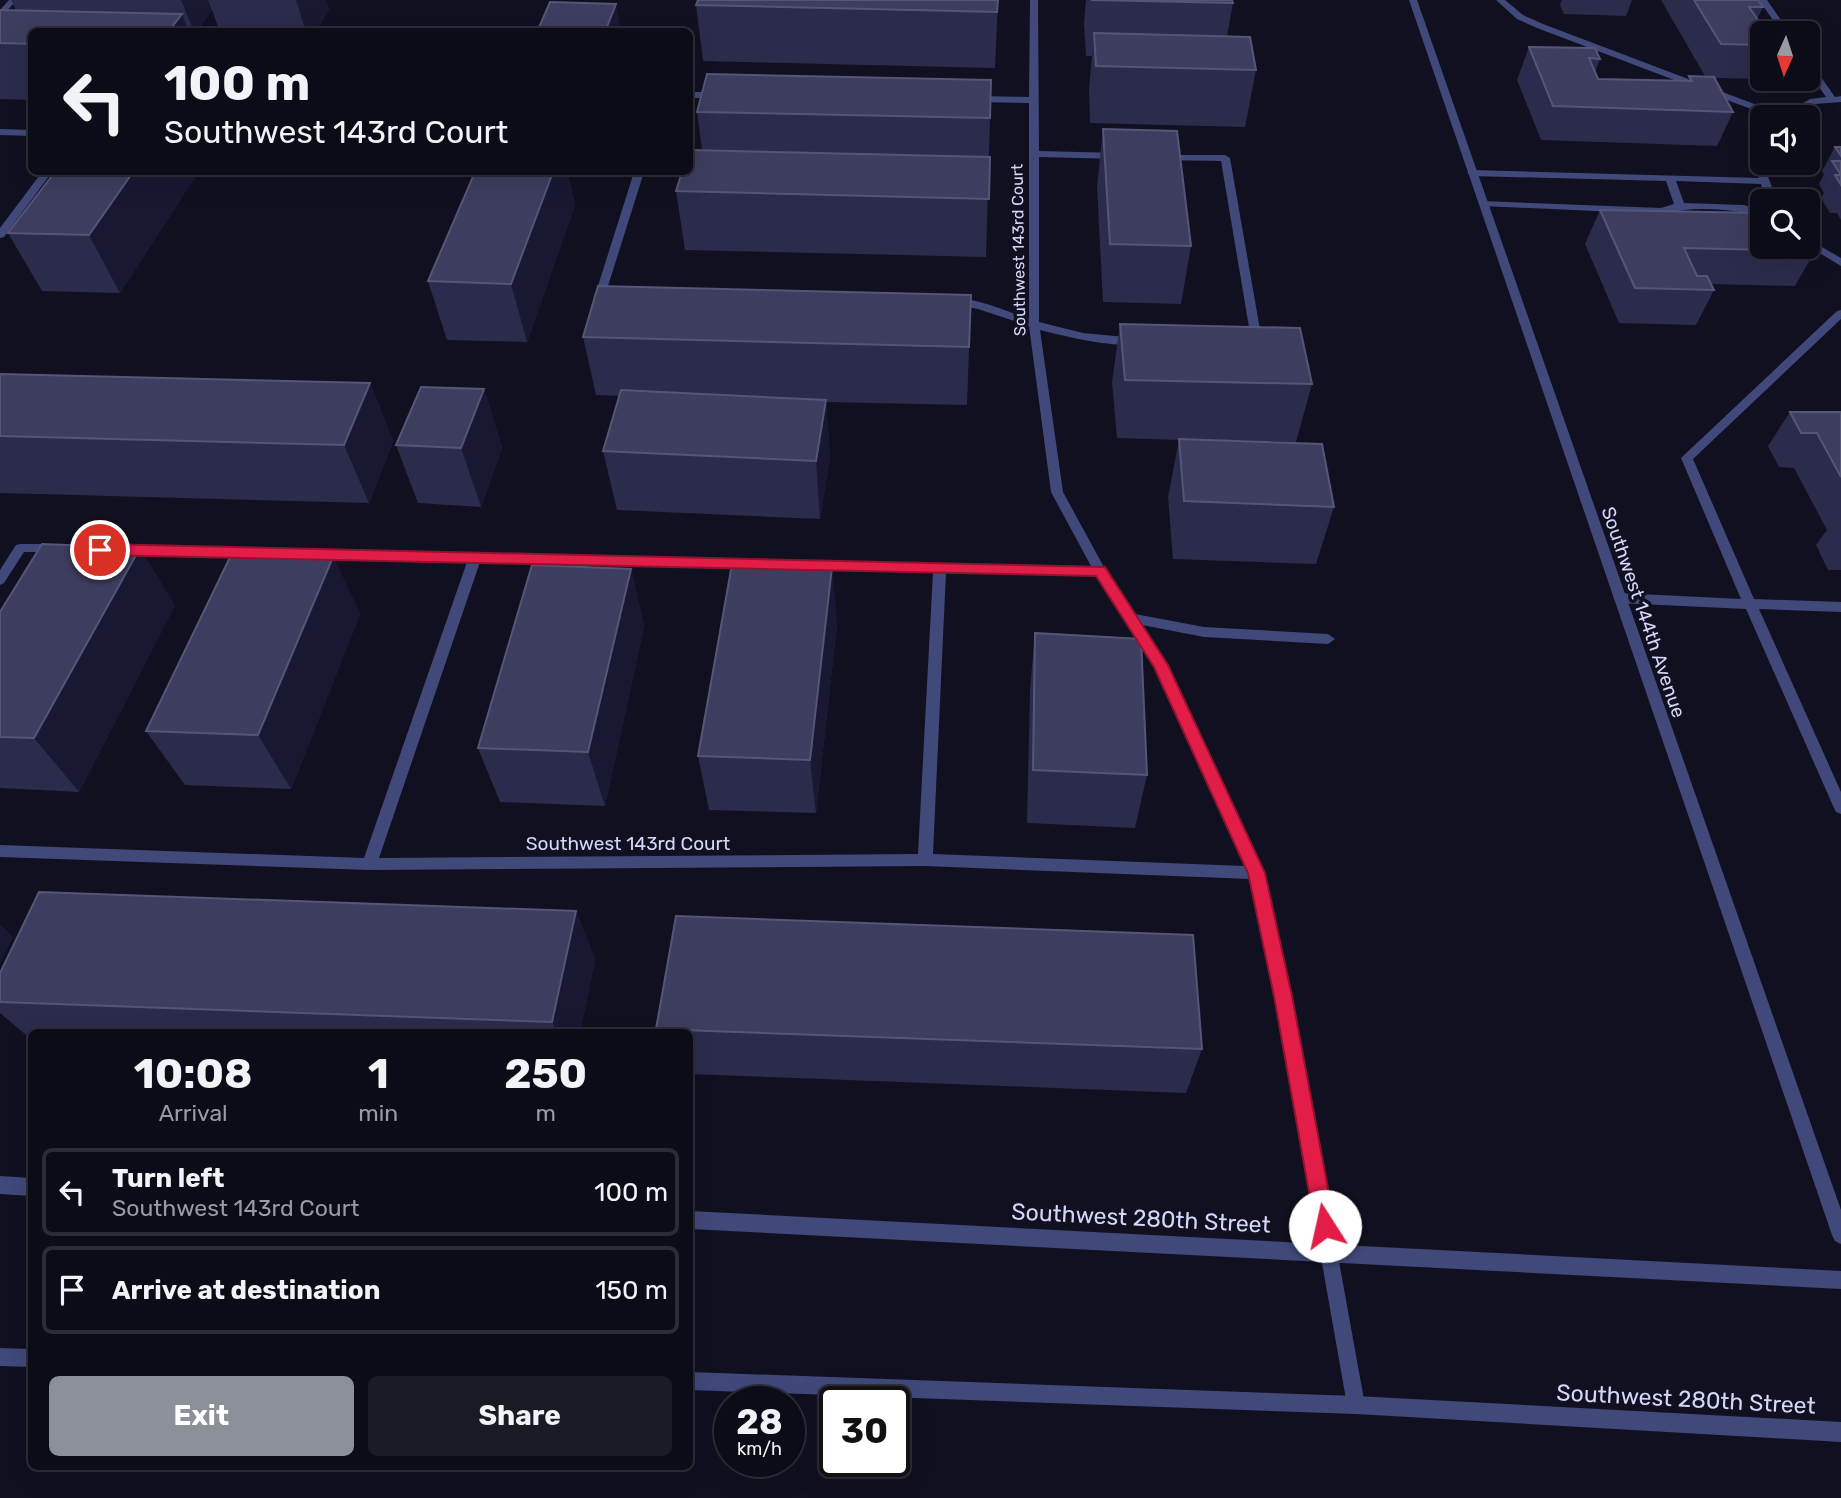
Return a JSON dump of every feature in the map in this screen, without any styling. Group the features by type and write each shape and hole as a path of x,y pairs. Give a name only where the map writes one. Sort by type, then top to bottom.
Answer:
{"street":[{"path":"0,15 13,0"},
{"name":"Southwest 143rd Court","path":"1034,0 1034,325 1057,492 1100,571 1161,665 1256,873 1283,996 1356,1405"},
{"name":"Southwest 144th Avenue","path":"1413,0 1841,1235"},
{"path":"1500,0 1520,17 1540,26 1750,106"},
{"path":"1763,0 1778,21"},
{"path":"1820,80 1836,99"},
{"path":"693,95 731,96"},
{"path":"965,99 1034,100"},
{"path":"1806,105 1813,101 1836,99"},
{"path":"0,132 28,133"},
{"path":"1034,154 1130,156"},
{"path":"1143,156 1225,158 1257,341 1244,341"},
{"path":"1472,173 1765,181"},
{"path":"0,235 45,175"},
{"path":"629,290 602,289 638,175"},
{"path":"1762,175 1768,189"},
{"path":"1670,178 1681,206"},
{"path":"1483,203 1661,211 1684,219"},
{"path":"1661,211 1681,206 1750,210"},
{"path":"1742,220 1750,220"},
{"path":"1820,250 1841,263"},
{"path":"940,301 968,302 1034,325 1113,341 1152,341"},
{"path":"1841,313 1687,458 1841,808"},
{"path":"0,580 20,548 75,549"},
{"path":"102,550 1100,571"},
{"path":"369,864 475,558"},
{"path":"925,860 940,567"},
{"path":"1619,598 1841,607"},
{"path":"1130,618 1204,632 1328,639"},
{"name":"Southwest 143rd Court","path":"0,852 369,864 925,860 1256,873"},
{"path":"0,1185 28,1187"},
{"name":"Southwest 280th Street","path":"693,1220 1841,1280"},
{"path":"0,1357 28,1358"},
{"name":"Southwest 280th Street","path":"693,1381 1356,1405 1841,1432"}],"building":[{"path":"698,0 998,0 997,12 696,5"},
{"path":"1091,0 1232,0 1233,3"},
{"path":"1694,0 1758,0 1763,7 1749,7 1759,21 1750,21 1750,45 1721,44"},
{"path":"550,2 616,4 607,28 539,28"},
{"path":"0,10 182,14 171,28 28,28 28,44 0,43"},
{"path":"1094,33 1250,37 1256,70 1096,66"},
{"path":"1529,47 1595,48 1600,59 1589,58 1598,79 1692,81 1689,76 1714,77 1733,112 1553,106"},
{"path":"707,74 991,80 990,118 697,112"},
{"path":"1103,129 1177,131 1191,246 1110,244"},
{"path":"693,150 990,157 989,199 676,191 681,175 693,175"},
{"path":"1832,161 1841,161 1841,175"},
{"path":"53,175 131,175 89,235 8,233"},
{"path":"474,175 552,175 511,284 428,281"},
{"path":"1600,210 1750,213 1750,250 1684,248 1697,276 1707,276 1714,290 1635,288"},
{"path":"598,286 971,295 969,347 583,337"},
{"path":"1120,324 1300,328 1312,384 1125,380"},
{"path":"0,374 370,383 344,445 0,436"},
{"path":"421,387 484,389 461,448 396,445"},
{"path":"621,390 826,400 816,461 603,451"},
{"path":"1790,412 1841,412 1841,477 1817,433 1801,433"},
{"path":"1179,439 1322,444 1334,507 1184,501"},
{"path":"42,544 140,548 34,738 0,737 0,612"},
{"path":"232,553 333,557 258,735 146,731"},
{"path":"732,564 832,567 810,760 698,756"},
{"path":"532,565 631,569 588,752 478,748"},
{"path":"1035,633 1141,639 1147,775 1033,770"},
{"path":"39,892 576,911 552,1022 0,1002 0,973"},
{"path":"676,916 1193,935 1202,1049 693,1029 656,1029"}],"route":[{"path":"100,550 1100,571 1161,665 1256,873 1283,996 1325,1226"}]}
